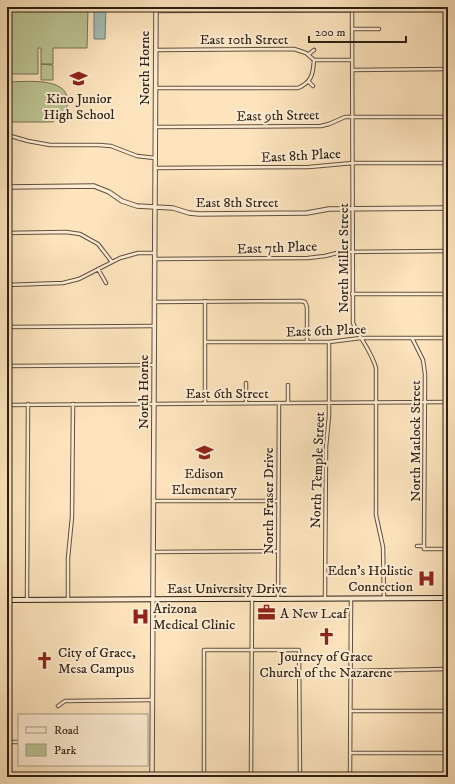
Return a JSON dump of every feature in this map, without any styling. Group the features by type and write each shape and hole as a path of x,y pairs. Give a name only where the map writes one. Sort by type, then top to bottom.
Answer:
{"main road":[{"name":"East University Drive","path":"7,600 447,598"}],"street":[{"path":"156,9 352,9"},
{"name":"North Horne","path":"152,777 151,700 156,9"},
{"name":"North Miller Street","path":"352,9 353,323 369,350 376,368 376,510 383,547 384,599"},
{"path":"352,29 379,28"},
{"name":"East 10th Street","path":"156,50 294,49 309,54"},
{"path":"155,88 298,88 309,82 313,74 314,60 309,54 314,50"},
{"path":"314,60 352,60"},
{"path":"352,70 448,69"},
{"path":"309,82 313,86"},
{"name":"East 9th Street","path":"155,127 321,126 345,117 448,116"},
{"path":"7,135 50,145 111,146 137,156 155,158"},
{"name":"East 8th Place","path":"155,168 309,167 353,163 448,163"},
{"name":"East 8th Street","path":"7,187 94,186 109,192 129,204 142,207 174,208 189,213 199,214 307,213 328,209 353,208 448,208"},
{"path":"7,233 66,232 80,234 98,244 112,262"},
{"name":"East 7th Place","path":"154,259 308,258 352,251 448,251"},
{"path":"7,285 63,283 79,278 128,255 138,253 154,253"},
{"path":"98,269 106,283"},
{"path":"352,294 448,294"},
{"path":"205,301 205,403"},
{"path":"154,302 303,301 307,307 307,342"},
{"path":"7,327 154,326"},
{"name":"East 6th Place","path":"205,342 329,342 361,338 448,338"},
{"name":"North Matlock Street","path":"412,338 423,360 424,367 424,546"},
{"name":"North Temple Street","path":"325,599 326,447 329,416 329,342"},
{"path":"7,366 154,365"},
{"path":"246,383 246,403"},
{"path":"288,385 288,403"},
{"name":"East 6th Street","path":"7,405 448,402"},
{"name":"North Fraser Drive","path":"278,599 279,403"},
{"path":"27,600 28,404"},
{"path":"68,600 68,558 72,517 73,404"},
{"path":"153,502 278,501"},
{"path":"417,546 424,546 424,549 445,549 447,598"},
{"path":"152,552 278,551"},
{"path":"251,777 252,599"},
{"path":"350,777 351,599"},
{"path":"204,777 204,650 299,650 300,777"},
{"path":"350,670 448,669"},
{"path":"58,706 65,701 151,700"},
{"path":"351,711 448,711"},
{"path":"7,742 18,742"},
{"path":"350,753 448,753"}],"green space":[{"path":"7,7 88,7 87,48 53,48 53,64 41,64 41,48 38,48 38,74 7,74"},
{"path":"41,64 53,65 53,80 41,80"},
{"path":"36,81 56,85 63,90 67,97 66,110 57,120 52,122 7,122 7,82"}],"water":[{"path":"94,7 106,7 105,39 94,39"}],"place":[{"name":"Kino Junior High School","path":"79,78"},
{"name":"Edison Elementary","path":"204,453"},
{"name":"Eden's Holistic Connection","path":"426,578"},
{"name":"A New Leaf","path":"267,613"},
{"name":"Arizona Medical Clinic","path":"140,616"},
{"name":"Journey of Grace Church of the Nazarene","path":"326,636"},
{"name":"City of Grace, Mesa Campus","path":"45,660"}]}
